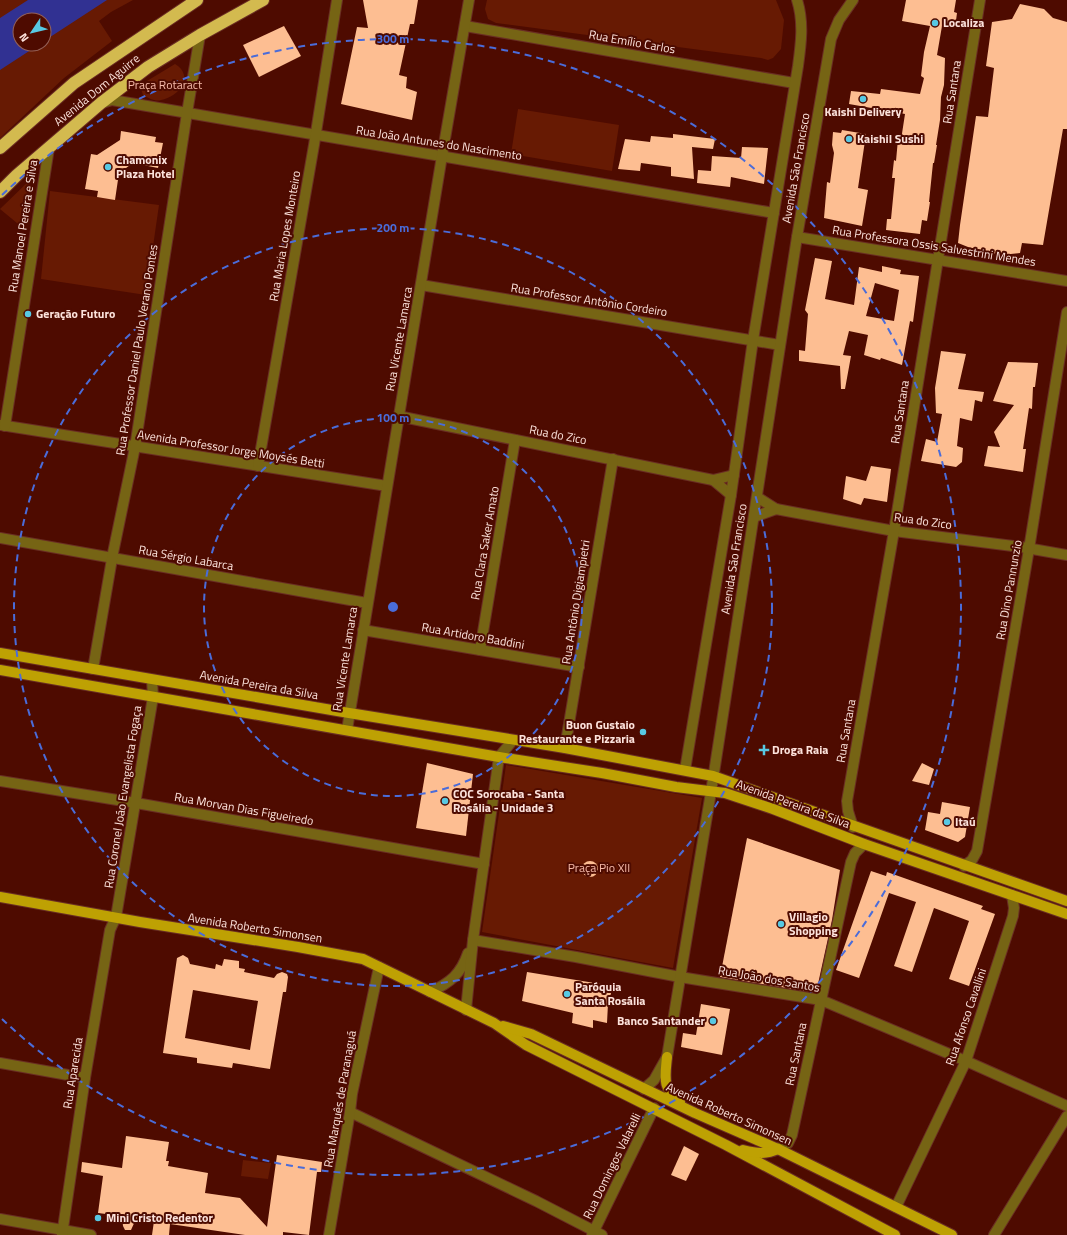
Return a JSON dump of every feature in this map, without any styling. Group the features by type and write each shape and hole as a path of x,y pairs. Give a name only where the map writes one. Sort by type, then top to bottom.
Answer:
{"highway":[{"name":"Avenida Dom Aguirre","path":"0,148 74,83 196,0"},
{"name":"Avenida Dom Aguirre","path":"0,192 17,175 101,103 148,67 200,35 264,0"}],"main road":[{"name":"Avenida Pereira da Silva","path":"0,654 565,748 713,776 853,827 1067,901"},
{"name":"Avenida Pereira da Silva","path":"0,670 499,757 602,772 711,792 725,793 738,796 864,844 1067,914"},
{"name":"Avenida Roberto Simonsen","path":"0,897 363,959 494,1023 531,1034 694,1113 778,1149 952,1235"},
{"name":"Avenida Roberto Simonsen","path":"494,1023 526,1045 726,1145 883,1232 894,1235"},
{"path":"535,1049 566,1058 631,1090 644,1089"},
{"path":"667,1058 665,1084 669,1092 694,1113"},
{"path":"654,1108 656,1105 661,1104 694,1113"},
{"path":"726,1145 760,1154 769,1153 778,1149"}],"street":[{"name":"Rua Maria Lopes Monteiro","path":"258,466 336,5 328,0"},
{"name":"Rua Vicente Lamarca","path":"347,730 398,416 470,0"},
{"name":"Avenida São Francisco","path":"685,770 731,495 753,340 801,45 801,24 797,0"},
{"name":"Avenida São Francisco","path":"713,776 797,237 831,39 839,20 853,0"},
{"name":"Rua Santana","path":"853,827 848,811 847,801 894,530 980,0"},
{"name":"Rua Emílio Carlos","path":"465,26 794,84"},
{"name":"Rua Professor Daniel Paulo Verano Pontes","path":"94,669 112,558 136,447 186,113 200,35"},
{"name":"Rua João Antunes do Nascimento","path":"101,103 112,100 774,213"},
{"name":"Rua Manoel Pereira e Silva","path":"3,425 49,148"},
{"name":"Rua Professora Ossis Salvestrini Mendes","path":"797,237 1067,281"},
{"name":"Rua Professor Antônio Cordeiro","path":"421,285 753,340"},
{"name":"Rua Dino Pannunzio","path":"964,866 972,860 977,851 1029,548 1067,312"},
{"path":"753,340 780,345"},
{"name":"Rua do Zico","path":"398,416 713,480 734,475"},
{"name":"Avenida Professor Jorge Moysés Betti","path":"3,425 387,486"},
{"name":"Rua Clara Saker Amato","path":"480,650 515,440"},
{"name":"Rua Antônio Digiampietri","path":"565,748 613,460"},
{"name":"Rua do Zico","path":"713,480 731,495"},
{"name":"Rua do Zico","path":"757,497 776,509 894,530 1029,548 1067,555"},
{"path":"754,517 776,509"},
{"name":"Rua Sérgio Labarca","path":"0,538 367,603"},
{"name":"Rua Artidoro Baddini","path":"363,630 579,667"},
{"name":"Rua Coronel Joáo Evangelista Fogaça","path":"116,917 153,697 152,680"},
{"path":"466,1010 473,940 499,757 513,740"},
{"path":"644,1089 654,1080 667,1058 713,776"},
{"name":"Rua Morvan Dias Figueiredo","path":"0,781 136,803 484,864"},
{"name":"Rua Santana","path":"778,1149 788,1143 792,1135 851,862 856,853 864,844"},
{"name":"Rua Afonso Cavallini","path":"896,1207 966,1061 1013,916 1014,908 1012,895"},
{"name":"Rua Aparecida","path":"62,1233 85,1078 110,930 116,917"},
{"path":"430,992 442,987 461,969 473,940"},
{"name":"Rua João dos Santos","path":"473,940 576,957 680,977 821,1000 966,1061 1067,1106"},
{"name":"Rua Marquês de Paranaguá","path":"329,1235 352,1094 379,967"},
{"path":"0,1064 85,1078"},
{"name":"Rua Domingos Valarelli","path":"596,1234 654,1108"},
{"path":"350,1112 536,1201 596,1234"},
{"path":"994,1235 1067,1116"},
{"path":"0,1220 62,1233 91,1235"}],"green space":[{"path":"0,0 133,0 111,12 99,21 112,41 64,78 0,138"},
{"path":"487,0 776,0 784,20 781,49 773,58 768,60 496,23 488,19 485,9"},
{"name":"Praça Rotaract","path":"175,64 184,74 184,80 179,90 174,95 157,100 143,95 141,89 142,84"},
{"path":"518,109 619,125 612,171 511,154"},
{"path":"31,179 23,228 0,209"},
{"path":"50,191 159,205 146,295 41,279"},
{"name":"Praça Pio XII","path":"506,765 702,798 673,968 482,932"},
{"path":"243,1160 271,1163 268,1179 241,1176"}],"shaded area":[{"path":"28,0 107,0 52,36 52,12 12,12 12,52 28,52 0,70 0,18"}],"building":[{"path":"363,0 418,0 414,24 410,24 399,75 407,77 406,88 417,92 412,120 341,104 357,27 368,28"},
{"path":"906,0 956,0 954,12 957,13 955,28 942,26 937,55 945,58 944,85 941,97 940,120 933,163 927,221 922,220 920,234 886,230 887,219 891,219 895,178 892,178 894,160 896,161 898,139 901,140 905,114 849,104 851,91 880,94 881,89 920,94 924,78 921,76 924,52 930,26 902,21"},
{"path":"1020,4 1044,9 1053,18 1067,22 1067,129 1063,129 1043,245 1022,243 1020,253 1001,255 958,243 976,116 988,117 994,68 986,66 992,22 1012,19"},
{"path":"284,26 301,56 259,77 243,45"},
{"path":"842,130 866,134 858,188 868,190 862,226 824,218 827,182 830,183 834,153 832,145 833,132 841,133"},
{"path":"121,131 156,137 155,142 163,143 158,168 133,163 119,173 115,200 97,197 98,191 85,189 91,154 97,155 120,140"},
{"path":"673,134 715,139 713,149 692,147 694,179 671,176 671,167 641,163 640,171 618,169 625,139 650,142 651,136 673,138"},
{"path":"742,147 768,148 764,184 731,177 730,187 697,183 698,170 711,171 712,156 741,158"},
{"path":"815,258 832,261 825,299 854,305 859,267 882,272 882,266 901,270 900,274 919,276 913,322 910,321 902,365 881,358 880,360 864,355 868,335 849,331 843,355 851,356 845,389 841,389 840,366 799,361 799,350 805,351 808,314 805,310","holes":["875,283 899,290 894,321 866,316"]},
{"path":"941,351 966,354 958,389 984,392 982,402 975,400 972,421 960,418 957,446 963,448 962,462 956,467 921,461 926,439 937,442 942,414 936,413 935,388"},
{"path":"1008,362 1038,363 1035,387 1033,387 1032,409 1029,408 1023,449 1026,449 1023,472 984,466 988,446 1000,447 994,432 1014,405 993,401"},
{"path":"871,466 891,469 887,502 864,498 861,505 843,499 846,476 866,481"},
{"name":"COC Sorocaba - Santa Rosália - Unidade 3","path":"427,763 473,774 466,836 416,828"},
{"path":"922,763 934,769 929,785 912,781"},
{"name":"Itaú","path":"942,802 970,807 965,837 958,842 925,830 928,812 940,814"},
{"name":"Villagio Shopping","path":"747,838 840,870 832,920 816,993 720,977"},
{"path":"587,861 593,861 598,866 596,875 593,877 587,877 582,872 582,866"},
{"path":"871,871 886,876 887,872 983,906 981,909 995,914 969,986 949,979 969,921 934,908 912,972 894,966 916,902 889,893 859,978 836,970"},
{"path":"183,955 188,958 190,964 215,969 216,964 222,966 224,959 239,961 239,968 245,969 244,972 274,978 277,974 282,972 287,974 286,992 283,992 270,1069 233,1063 232,1068 197,1063 197,1058 163,1053 177,958","holes":["193,990 258,1001 250,1050 185,1038"]},
{"name":"Paróquia Santa Rosália","path":"527,972 613,986 608,1004 607,1023 593,1020 593,1028 572,1023 573,1013 522,1001"},
{"name":"Banco Santander","path":"701,1004 730,1009 722,1055 681,1047 683,1033 696,1035"},
{"path":"126,1136 169,1142 166,1161 169,1161 168,1166 208,1173 205,1193 240,1198 267,1227 277,1155 322,1162 321,1172 317,1172 309,1235 283,1232 283,1235 245,1235 170,1224 169,1235 152,1235 154,1221 136,1219 131,1230 125,1230 122,1216 98,1213 103,1176 81,1172 82,1162 122,1168"},
{"path":"684,1146 699,1154 686,1181 671,1175"}],"place":[{"name":"Localiza","path":"935,23"},
{"name":"Kaishi Delivery","path":"863,99"},
{"name":"KaishiI Sushi","path":"849,139"},
{"name":"Chamonix Plaza Hotel","path":"108,167"},
{"name":"Geração Futuro","path":"28,314"},
{"name":"Buon Gustaio Restaurante e Pizzaria","path":"643,732"},
{"name":"Droga Raia","path":"764,750"},
{"name":"COC Sorocaba - Santa Rosália - Unidade 3","path":"445,801"},
{"name":"Itaú","path":"947,822"},
{"name":"Villagio Shopping","path":"781,924"},
{"name":"Paróquia Santa Rosália","path":"567,994"},
{"name":"Banco Santander","path":"713,1021"},
{"name":"Mini Cristo Redentor","path":"98,1218"}]}
